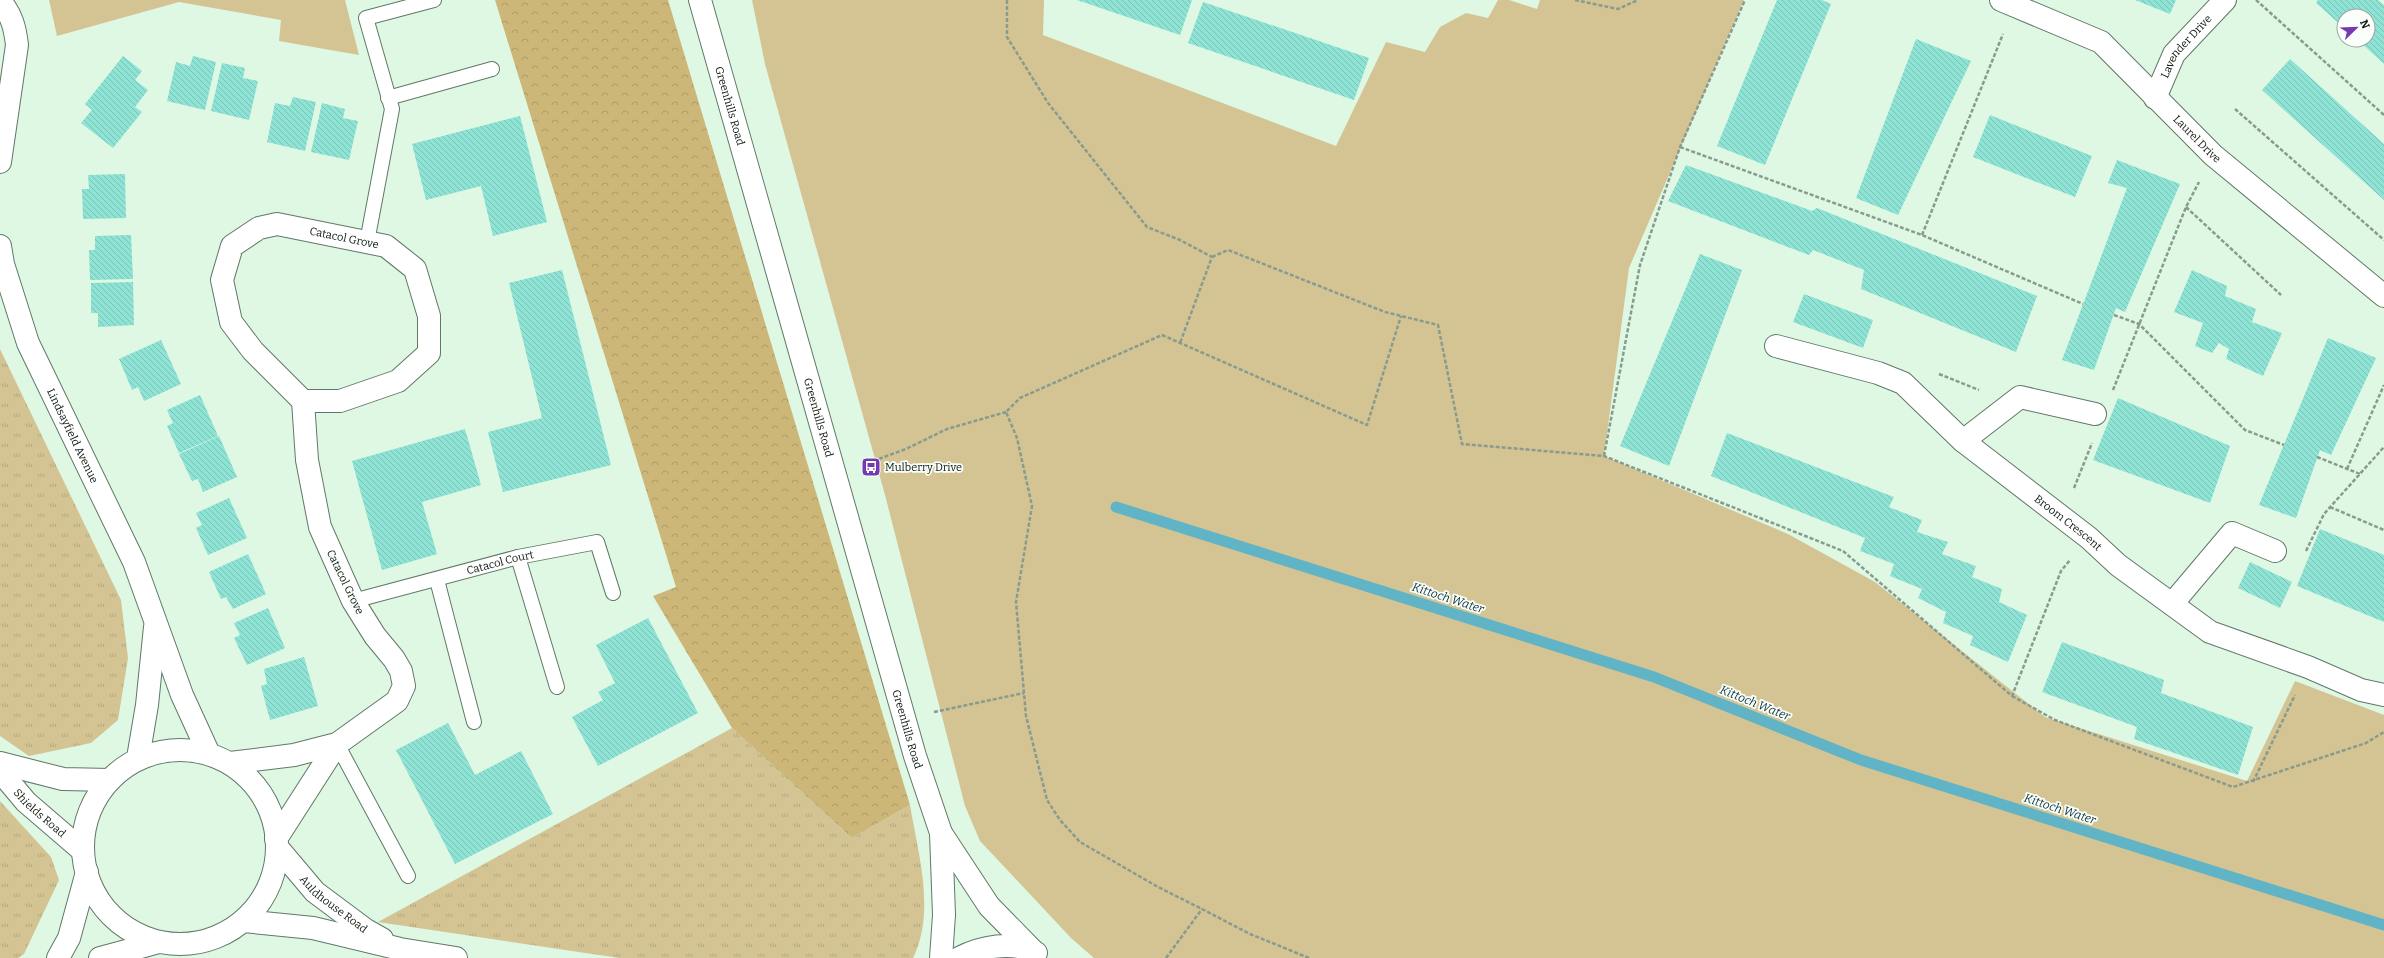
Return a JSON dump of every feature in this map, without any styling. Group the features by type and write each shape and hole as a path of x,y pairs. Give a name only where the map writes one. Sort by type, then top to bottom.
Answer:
{"street":[{"name":"Greenhills Road","path":"700,0 904,719 941,833 989,906 1039,955"},
{"name":"Lavender Drive","path":"2155,98 2174,54 2225,0"},
{"path":"0,1 6,9 14,26 17,45 0,162"},
{"name":"Laurel Drive","path":"2008,3 2101,42 2155,98 2214,155 2384,296"},
{"path":"0,87 6,80 14,64"},
{"name":"Catacol Grove","path":"230,763 294,755 337,744 398,701 404,686 401,671 394,659 375,636 352,601 320,527 307,460 303,401 253,351 230,322 222,280 232,246 260,228 277,224 386,246 415,269 429,316 429,353 398,380 340,401 303,401"},
{"name":"Lindsayfield Avenue","path":"0,246 28,343 134,562 182,695 209,754"},
{"name":"Broom Crescent","path":"1776,346 1878,373 1903,383 1963,441 2062,519 2089,538 2118,565 2210,632 2308,668 2361,690 2384,695"},
{"path":"1963,441 2020,397 2095,414"},
{"path":"2172,604 2232,533 2275,551"},
{"name":"Lindsayfield Avenue","path":"138,758 147,705 156,622"},
{"name":"Catacol Grove","path":"276,843 337,744"},
{"path":"187,749 209,754 230,763 248,777 262,794 273,820 276,843 273,874 262,899 243,921 217,937 189,944 159,942 131,931 106,910 89,882 83,851 87,819 98,794 116,773 138,758 164,750 187,749"},
{"name":"Shields Road","path":"0,763 63,779 110,780"},
{"name":"Shields Road","path":"0,771 26,802 83,851"},
{"name":"Greenhills Road","path":"941,833 944,915 941,958"},
{"name":"Auldhouse Road","path":"276,843 314,892 366,930 400,948"},
{"path":"58,958 69,938 87,872"},
{"name":"Auldhouse Road","path":"243,921 313,928 400,948 456,958"},
{"path":"100,958 159,942"},
{"path":"959,958 977,949 1005,946 1039,955"}],"lane":[{"path":"367,242 392,109 366,18 434,0"},
{"path":"388,98 492,69"},
{"name":"Catacol Court","path":"352,601 437,580 518,557 597,542 613,593"},
{"path":"518,557 557,687"},
{"path":"437,580 474,722"},
{"path":"337,744 408,876"}],"path":[{"path":"1007,0 1007,37 1053,110 1147,227 1180,240 1212,257"},
{"path":"1575,0 1618,9 1638,0"},
{"path":"1604,456 1640,265 1680,148 1745,0"},
{"path":"2256,0 2384,115"},
{"path":"1922,235 2008,3"},
{"path":"2235,109 2384,240"},
{"path":"1680,148 1922,235 2083,304"},
{"path":"2111,396 2186,207 2214,155"},
{"path":"2186,207 2281,295"},
{"path":"1180,343 1212,257 1228,250 1385,312 1438,325 1462,444 1604,456 1843,551 2012,696 2055,720 2233,787 2253,782 2366,743 2384,732"},
{"path":"2114,315 2139,324 2245,430 2284,445"},
{"path":"835,476 906,449 947,429 1006,412 1020,398 1162,335 1367,425 1401,316"},
{"path":"2347,469 2384,385"},
{"path":"1006,412 1017,438 1032,506 1016,602 1026,716 1045,794 1060,820 1080,842 1158,887 1202,910 1250,934 1309,958"},
{"path":"2062,519 2094,439"},
{"path":"2275,551 2305,553 2324,514 2384,447"},
{"path":"2317,457 2360,474"},
{"path":"2330,508 2384,530"},
{"path":"2012,696 2061,571 2089,538"},
{"path":"2253,782 2308,668"},
{"path":"904,719 1024,692"},
{"path":"1166,958 1202,910"}],"green space":[{"path":"49,0 345,0 359,55 279,41 281,20 179,2 57,36"},
{"path":"495,0 668,0 910,805 852,838 732,728 653,596 676,587"},
{"path":"752,0 1044,0 1043,35 1336,146 1386,42 1425,52 1440,27 1466,13 1488,18 1498,0 1509,0 1537,9 1540,0 1744,0 1629,268 1604,456 1788,534 1875,582 2045,717 2247,781 2295,681 2384,715 2384,958 1094,958 1071,938 980,841 965,806 885,495 765,64"},
{"path":"0,349 121,600 128,658 118,720 91,743 29,756 0,736"},
{"path":"732,728 852,838 910,805 921,863 924,902 920,940 913,958 619,958 378,922"},
{"path":"0,801 51,857 59,880 24,954 18,958 0,958"}],"building":[{"path":"1077,0 1192,0 1180,35"},
{"path":"1777,0 1822,0 1831,4 1765,165 1717,146"},
{"path":"2135,0 2176,0 2170,14"},
{"path":"2318,0 2378,0 2384,5 2384,64 2367,48 2376,48 2376,8 2336,8 2336,21 2316,3"},
{"path":"1203,2 1369,58 1354,100 1188,43"},
{"path":"1916,39 1971,61 1898,215 1856,198"},
{"path":"123,56 142,71 135,80 148,90 135,107 142,112 113,148 81,123 92,110 85,104"},
{"path":"193,56 216,62 205,110 167,101 176,62 190,66"},
{"path":"2290,59 2384,144 2384,200 2262,90"},
{"path":"222,63 245,68 243,78 258,81 249,120 211,111"},
{"path":"293,97 316,102 305,151 267,142 275,103 290,106"},
{"path":"322,103 345,109 343,118 358,121 349,160 311,152"},
{"path":"1990,115 2092,156 2075,197 1973,157"},
{"path":"520,116 547,222 493,236 481,186 426,200 412,144"},
{"path":"2117,160 2180,184 2125,312 2116,308 2094,370 2062,360 2127,188 2108,183"},
{"path":"1686,165 1812,211 1817,208 2037,296 2016,352 1861,289 1864,270 1813,250 1809,255 1668,201"},
{"path":"125,174 126,218 83,219 82,189 89,189 88,175"},
{"path":"131,235 133,279 90,280 89,250 95,250 95,236"},
{"path":"1700,254 1742,270 1669,466 1620,446"},
{"path":"562,270 611,465 503,492 488,432 542,418 509,283"},
{"path":"2192,270 2227,286 2225,296 2256,309 2252,322 2282,333 2263,376 2226,359 2229,349 2219,343 2212,353 2195,346 2203,323 2174,312"},
{"path":"133,282 134,325 98,327 98,313 91,313 91,283"},
{"path":"1804,294 1873,320 1863,348 1793,322"},
{"path":"2328,338 2376,358 2331,455 2320,450 2296,518 2259,505"},
{"path":"161,340 181,384 144,401 138,387 132,390 119,359"},
{"path":"200,395 218,436 179,453 167,426 173,423 167,410"},
{"path":"2118,398 2230,446 2210,503 2093,460"},
{"path":"465,429 481,485 422,502 437,554 382,570 352,461"},
{"path":"1727,433 1894,497 1889,507 1922,520 1917,532 1948,542 1942,554 1976,566 1972,577 2002,589 1999,602 2027,615 2008,662 1970,645 1973,636 1943,623 1946,612 1918,598 1922,589 1890,576 1894,564 1860,551 1865,538 1711,476"},
{"path":"219,436 237,477 203,492 198,479 192,481 179,454"},
{"path":"229,498 247,538 208,555 196,528 202,525 196,513"},
{"path":"2320,529 2384,555 2384,622 2297,586"},
{"path":"248,554 266,594 233,609 226,597 221,599 209,572"},
{"path":"2250,562 2292,582 2280,608 2238,588"},
{"path":"268,608 285,648 247,665 234,638 240,635 234,623"},
{"path":"648,618 698,713 598,766 572,717 603,700 598,692 615,683 596,645"},
{"path":"2062,642 2164,680 2161,693 2253,727 2238,775 2134,739 2137,727 2042,692"},
{"path":"304,657 318,706 270,720 261,686 267,684 264,669"},
{"path":"448,723 475,775 521,751 553,814 455,864 396,750"}],"waterway":[{"name":"Kittoch Water","path":"1116,507 1654,677 1861,760 2384,925"}],"place":[{"name":"Mulberry Drive","path":"871,467"}]}
